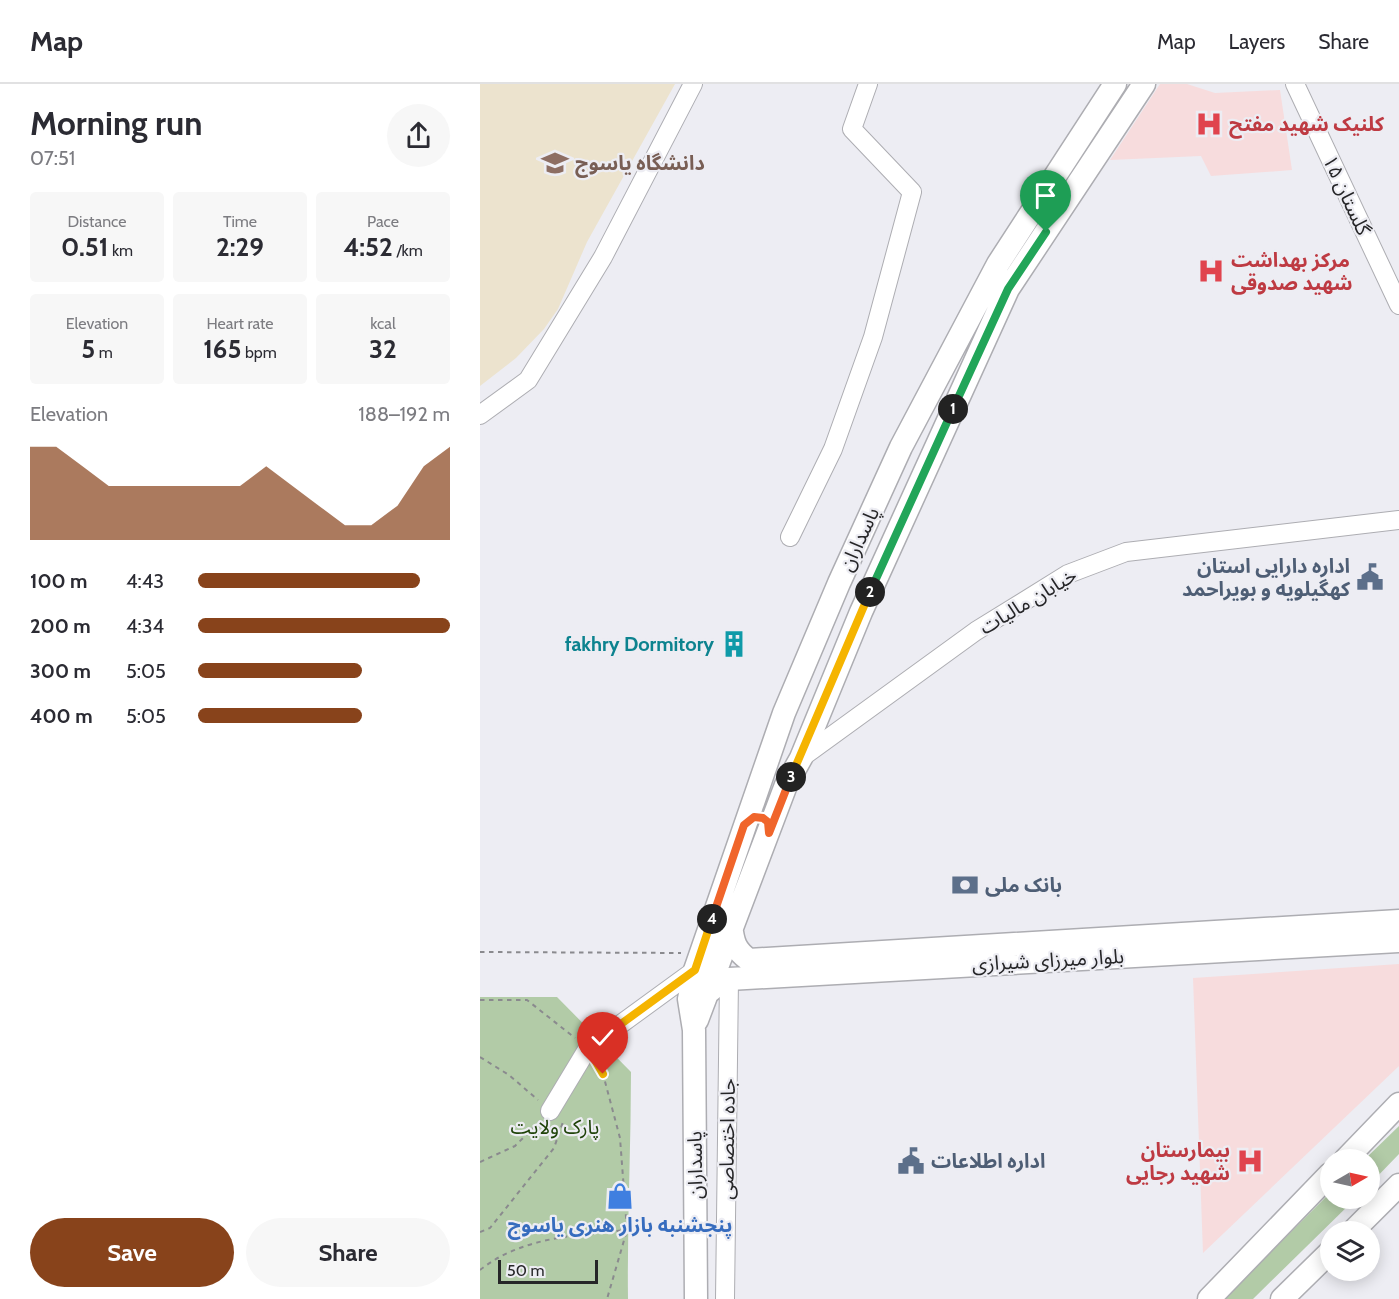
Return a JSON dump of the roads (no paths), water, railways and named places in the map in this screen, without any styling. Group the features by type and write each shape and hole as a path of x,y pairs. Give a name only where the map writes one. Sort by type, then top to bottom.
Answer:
{"main road":[{"name":"پاسداران","path":"696,1299 694,1030 688,999 698,962 744,825 784,713 901,447 998,264 1114,84"},
{"name":"پاسداران","path":"694,1030 704,996 786,785 801,758 861,612 1008,289 1144,84"},
{"path":"765,770 766,784 771,789 778,790 786,785"},
{"path":"744,825 754,817 763,818 768,822 769,833"},
{"name":"بلوار میرزای شیرازی","path":"731,925 733,943 738,953 749,960 1399,921"},
{"name":"بلوار میرزای شیرازی","path":"704,996 722,981 729,980 1399,940"},
{"path":"1356,1149 1399,1104"},
{"path":"1209,1299 1320,1184"},
{"path":"1363,1221 1399,1185"},
{"path":"1282,1299 1320,1262"}],"street":[{"path":"480,416 528,380 603,257 693,84"},
{"path":"790,537 833,449 873,337 912,192 852,129 868,84"},
{"name":"گلستان ۱۵","path":"1295,84 1399,305"},
{"name":"خیابان مالیات","path":"801,758 976,631 1068,574 1126,552 1399,520"},
{"path":"557,1113 588,1048 698,962"},
{"name":"جاده اختصاصی","path":"724,1299 729,980"}],"place":[{"name":"کلنیک شهید مفتح","path":"1209,124"},
{"name":"دانشگاه یاسوج","path":"555,163"},
{"name":"مرکز بهداشت شهید صدوقی","path":"1211,271"},
{"name":"اداره دارایی استان کهگیلویه و بویراحمد","path":"1370,577"},
{"name":"fakhry Dormitory","path":"734,644"},
{"name":"بانک ملی","path":"965,885"},
{"name":"اداره اطلاعات","path":"911,1161"},
{"name":"بیمارستان شهید رجایی","path":"1250,1161"},
{"name":"پنجشنبه بازار هنری یاسوج","path":"620,1196"}],"park label":[{"name":"پارک ولایت","path":"555,1127"}]}
